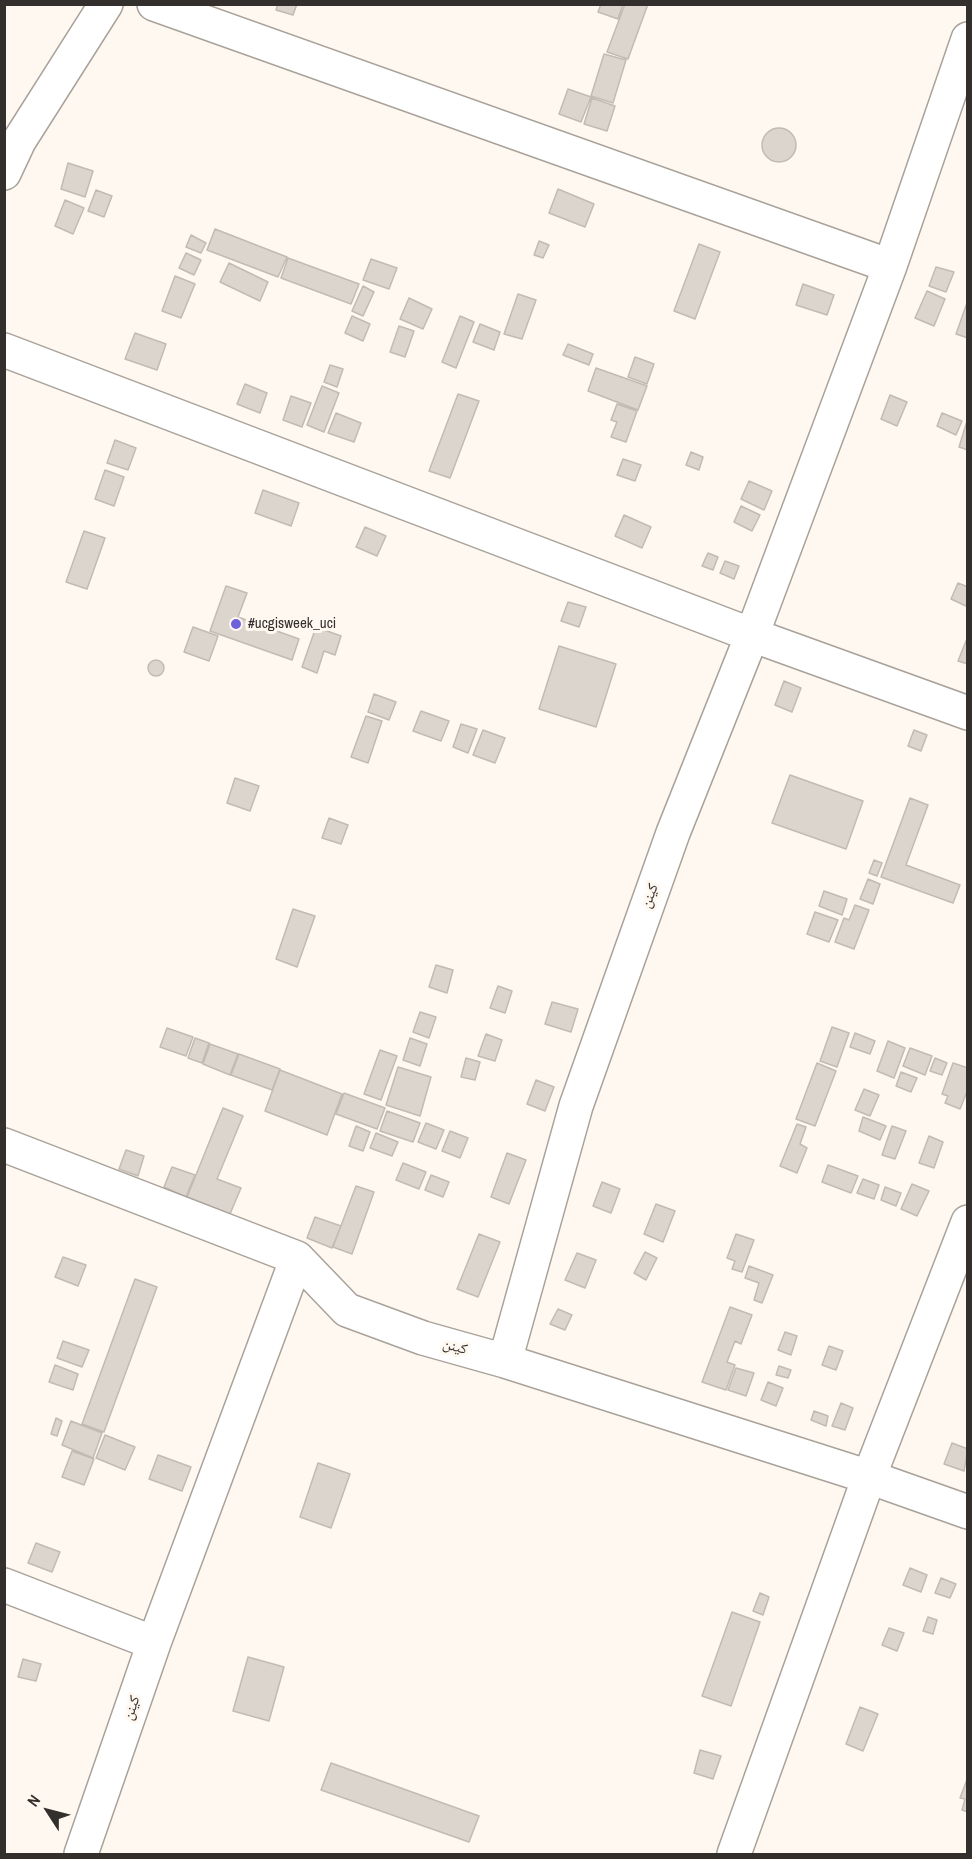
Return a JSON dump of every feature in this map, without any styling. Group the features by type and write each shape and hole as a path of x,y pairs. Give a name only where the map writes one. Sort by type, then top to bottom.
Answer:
{"street":[{"path":"4,173 19,141 106,4"},
{"path":"154,4 890,266"},
{"name":"كينن","path":"81,1854 154,1643 297,1258 347,1310 423,1338 505,1361 576,1106 673,833 752,635 890,266 968,39"},
{"path":"4,350 752,635 968,713"},
{"path":"4,1145 297,1258"},
{"path":"734,1854 869,1477 968,1222"},
{"path":"505,1361 869,1477 968,1512"},
{"path":"4,1585 154,1643"}],"building":[{"path":"278,4 297,4 293,15 276,10"},
{"path":"601,4 623,4 618,19 598,12"},
{"path":"625,4 648,4 628,59 607,52"},
{"path":"604,54 626,60 613,103 591,96"},
{"path":"568,89 591,97 581,122 559,114"},
{"path":"592,98 615,106 607,131 584,124"},
{"path":"779,128 791,133 796,145 791,157 779,162 767,157 762,145 767,133"},
{"path":"68,163 93,171 85,197 61,189"},
{"path":"558,189 594,204 585,227 549,213"},
{"path":"96,190 112,196 104,217 88,211"},
{"path":"65,200 84,208 73,234 55,226"},
{"path":"215,229 287,257 278,277 207,250"},
{"path":"191,235 206,243 201,253 186,247"},
{"path":"539,241 549,245 543,258 534,255"},
{"path":"699,244 720,252 695,319 674,311"},
{"path":"186,253 201,260 194,275 179,268"},
{"path":"288,258 359,284 351,304 281,278"},
{"path":"371,259 397,268 389,289 363,280"},
{"path":"229,263 268,282 260,301 220,282"},
{"path":"936,267 954,272 946,292 929,286"},
{"path":"175,276 195,284 181,318 162,311"},
{"path":"803,284 834,295 827,315 796,305"},
{"path":"363,286 374,292 363,316 352,311"},
{"path":"927,291 945,299 934,326 915,318"},
{"path":"518,294 536,300 522,339 504,334"},
{"path":"409,298 432,309 423,329 400,319"},
{"path":"968,300 968,338 956,334"},
{"path":"352,316 370,324 363,341 345,333"},
{"path":"460,316 474,322 456,368 442,362"},
{"path":"480,324 500,332 494,350 473,342"},
{"path":"399,326 414,331 405,357 390,352"},
{"path":"135,333 166,344 157,370 125,359"},
{"path":"568,344 593,354 589,365 563,355"},
{"path":"635,357 654,364 647,384 628,377"},
{"path":"330,365 343,369 337,387 324,382"},
{"path":"596,368 647,386 638,410 588,391"},
{"path":"245,384 267,393 260,413 237,404"},
{"path":"322,386 339,393 324,432 307,425"},
{"path":"458,394 479,401 450,478 429,471"},
{"path":"890,395 907,402 897,426 881,419"},
{"path":"291,396 311,403 302,427 283,420"},
{"path":"617,404 637,411 626,442 611,437 617,422 611,420"},
{"path":"336,413 361,423 354,442 328,433"},
{"path":"942,413 962,421 956,435 937,426"},
{"path":"968,421 968,450 959,447"},
{"path":"115,440 136,448 128,470 107,463"},
{"path":"691,452 703,457 699,470 686,465"},
{"path":"623,459 641,465 635,481 617,475"},
{"path":"105,470 124,477 114,506 95,499"},
{"path":"749,481 772,491 764,510 741,499"},
{"path":"263,490 299,503 291,526 255,513"},
{"path":"741,506 760,515 752,531 734,522"},
{"path":"624,515 651,527 642,548 615,536"},
{"path":"365,527 386,536 377,556 356,547"},
{"path":"84,531 105,538 87,589 66,582"},
{"path":"708,553 718,557 713,570 702,566"},
{"path":"725,561 739,566 734,579 720,573"},
{"path":"958,583 968,587 968,607 951,599"},
{"name":"#ucgisweek_uci","path":"226,586 247,593 238,617 299,639 292,660 210,631"},
{"path":"568,602 586,607 579,627 561,621"},
{"path":"193,627 218,636 209,661 184,652"},
{"path":"316,627 341,636 335,655 324,651 317,673 302,667"},
{"path":"968,636 968,664 958,661"},
{"path":"559,646 616,664 596,727 539,709"},
{"path":"153,660 159,660 164,668 162,674 153,676 148,671 148,665"},
{"path":"784,681 801,688 792,712 775,705"},
{"path":"374,694 396,702 389,720 368,712"},
{"path":"421,711 449,721 441,741 413,731"},
{"path":"366,716 382,721 368,763 351,757"},
{"path":"461,724 477,729 468,753 453,747"},
{"path":"483,730 505,738 495,763 473,755"},
{"path":"914,730 927,735 921,751 908,746"},
{"path":"790,775 863,801 846,849 772,823"},
{"path":"235,778 259,786 250,811 227,803"},
{"path":"910,798 928,805 906,865 960,885 953,903 881,877"},
{"path":"329,818 348,825 341,844 322,838"},
{"path":"874,860 882,863 877,876 869,873"},
{"path":"868,879 880,884 873,904 860,899"},
{"path":"824,891 847,899 842,915 819,906"},
{"path":"855,905 869,910 854,949 835,942 844,918 849,920"},
{"path":"293,909 315,916 297,967 276,959"},
{"path":"815,912 838,920 829,942 807,934"},
{"path":"436,965 453,970 447,993 429,987"},
{"path":"498,986 512,991 505,1013 490,1008"},
{"path":"552,1002 578,1009 571,1032 545,1024"},
{"path":"420,1012 436,1017 429,1038 413,1032"},
{"path":"832,1027 849,1033 837,1067 820,1061"},
{"path":"167,1028 193,1037 186,1056 160,1047"},
{"path":"855,1033 875,1041 870,1054 850,1047"},
{"path":"486,1034 502,1040 495,1061 478,1056"},
{"path":"195,1038 209,1043 202,1063 188,1058"},
{"path":"410,1038 427,1044 420,1066 403,1060"},
{"path":"888,1041 905,1048 894,1078 877,1071"},
{"path":"210,1044 238,1054 230,1075 203,1064"},
{"path":"910,1048 932,1056 925,1075 903,1066"},
{"path":"380,1050 397,1056 381,1100 364,1094"},
{"path":"239,1054 280,1069 272,1090 231,1075"},
{"path":"466,1058 480,1062 475,1080 461,1077"},
{"path":"935,1058 947,1063 942,1075 930,1071"},
{"path":"817,1063 836,1071 815,1126 796,1119"},
{"path":"953,1063 968,1068 968,1089 960,1109 945,1103 948,1096 942,1094"},
{"path":"398,1067 431,1077 420,1116 386,1105"},
{"path":"280,1070 342,1094 327,1135 265,1111"},
{"path":"901,1072 917,1078 911,1092 896,1086"},
{"path":"536,1080 554,1087 545,1111 527,1104"},
{"path":"864,1089 879,1095 870,1116 855,1110"},
{"path":"344,1093 385,1108 377,1129 336,1114"},
{"path":"223,1108 243,1116 217,1179 241,1188 230,1214 187,1197"},
{"path":"387,1111 420,1123 413,1142 380,1131"},
{"path":"863,1117 886,1126 880,1140 859,1131"},
{"path":"426,1123 444,1130 436,1149 418,1142"},
{"path":"797,1124 806,1127 800,1144 807,1148 797,1173 780,1166"},
{"path":"356,1126 370,1132 363,1151 349,1146"},
{"path":"892,1126 906,1131 895,1159 882,1155"},
{"path":"450,1131 468,1138 460,1158 442,1151"},
{"path":"376,1133 398,1142 392,1156 370,1148"},
{"path":"929,1136 943,1142 934,1168 919,1163"},
{"path":"126,1150 144,1156 138,1176 119,1169"},
{"path":"507,1153 526,1160 509,1204 491,1197"},
{"path":"403,1163 426,1172 419,1189 396,1180"},
{"path":"828,1165 858,1176 851,1193 822,1182"},
{"path":"172,1167 195,1175 186,1197 164,1187"},
{"path":"431,1175 449,1182 443,1197 425,1190"},
{"path":"863,1179 879,1185 874,1199 857,1193"},
{"path":"602,1182 620,1189 611,1213 593,1206"},
{"path":"912,1184 929,1191 917,1216 901,1209"},
{"path":"356,1186 374,1192 352,1254 333,1247"},
{"path":"885,1187 901,1193 896,1206 881,1200"},
{"path":"656,1204 675,1211 663,1242 644,1234"},
{"path":"315,1217 341,1226 332,1248 307,1238"},
{"path":"479,1234 500,1242 478,1297 457,1289"},
{"path":"736,1234 754,1240 742,1272 732,1269 735,1261 727,1258"},
{"path":"645,1252 657,1258 646,1280 634,1273"},
{"path":"577,1253 596,1260 585,1288 565,1280"},
{"path":"63,1257 86,1265 78,1286 55,1277"},
{"path":"749,1266 773,1275 762,1303 754,1300 759,1283 745,1278"},
{"path":"135,1279 157,1287 104,1432 82,1424"},
{"path":"730,1307 752,1315 741,1344 735,1341 727,1362 735,1365 726,1390 702,1382"},
{"path":"558,1309 572,1315 565,1330 550,1324"},
{"path":"785,1332 797,1336 791,1355 778,1350"},
{"path":"63,1341 89,1350 82,1367 57,1358"},
{"path":"829,1346 843,1351 836,1370 822,1365"},
{"path":"55,1365 78,1374 73,1390 49,1382"},
{"path":"779,1366 791,1370 788,1378 776,1375"},
{"path":"736,1368 754,1373 746,1396 728,1390"},
{"path":"768,1382 783,1388 776,1406 761,1400"},
{"path":"841,1403 853,1408 845,1430 832,1426"},
{"path":"814,1411 828,1416 826,1426 811,1420"},
{"path":"56,1418 62,1421 57,1436 51,1434"},
{"path":"71,1421 102,1433 93,1458 62,1445"},
{"path":"105,1435 135,1447 125,1470 96,1458"},
{"path":"952,1443 968,1449 964,1471 944,1464"},
{"path":"72,1451 94,1459 84,1485 62,1477"},
{"path":"158,1455 191,1467 182,1491 149,1479"},
{"path":"318,1463 350,1474 331,1528 300,1517"},
{"path":"36,1543 60,1552 52,1572 28,1563"},
{"path":"910,1568 927,1575 921,1592 903,1585"},
{"path":"941,1578 956,1584 950,1598 935,1593"},
{"path":"760,1593 769,1597 763,1615 753,1611"},
{"path":"732,1612 760,1622 731,1706 702,1696"},
{"path":"928,1617 937,1620 933,1634 923,1631"},
{"path":"889,1628 904,1633 897,1651 882,1645"},
{"path":"248,1657 284,1667 269,1721 233,1711"},
{"path":"23,1659 41,1664 36,1681 18,1677"},
{"path":"860,1707 878,1714 863,1751 846,1744"},
{"path":"700,1750 721,1756 713,1779 694,1773"},
{"path":"331,1763 479,1816 469,1842 321,1790"},
{"path":"968,1777 968,1812 962,1810 965,1799 960,1798"}],"place":[{"name":"#ucgisweek_uci","path":"236,624"}]}
